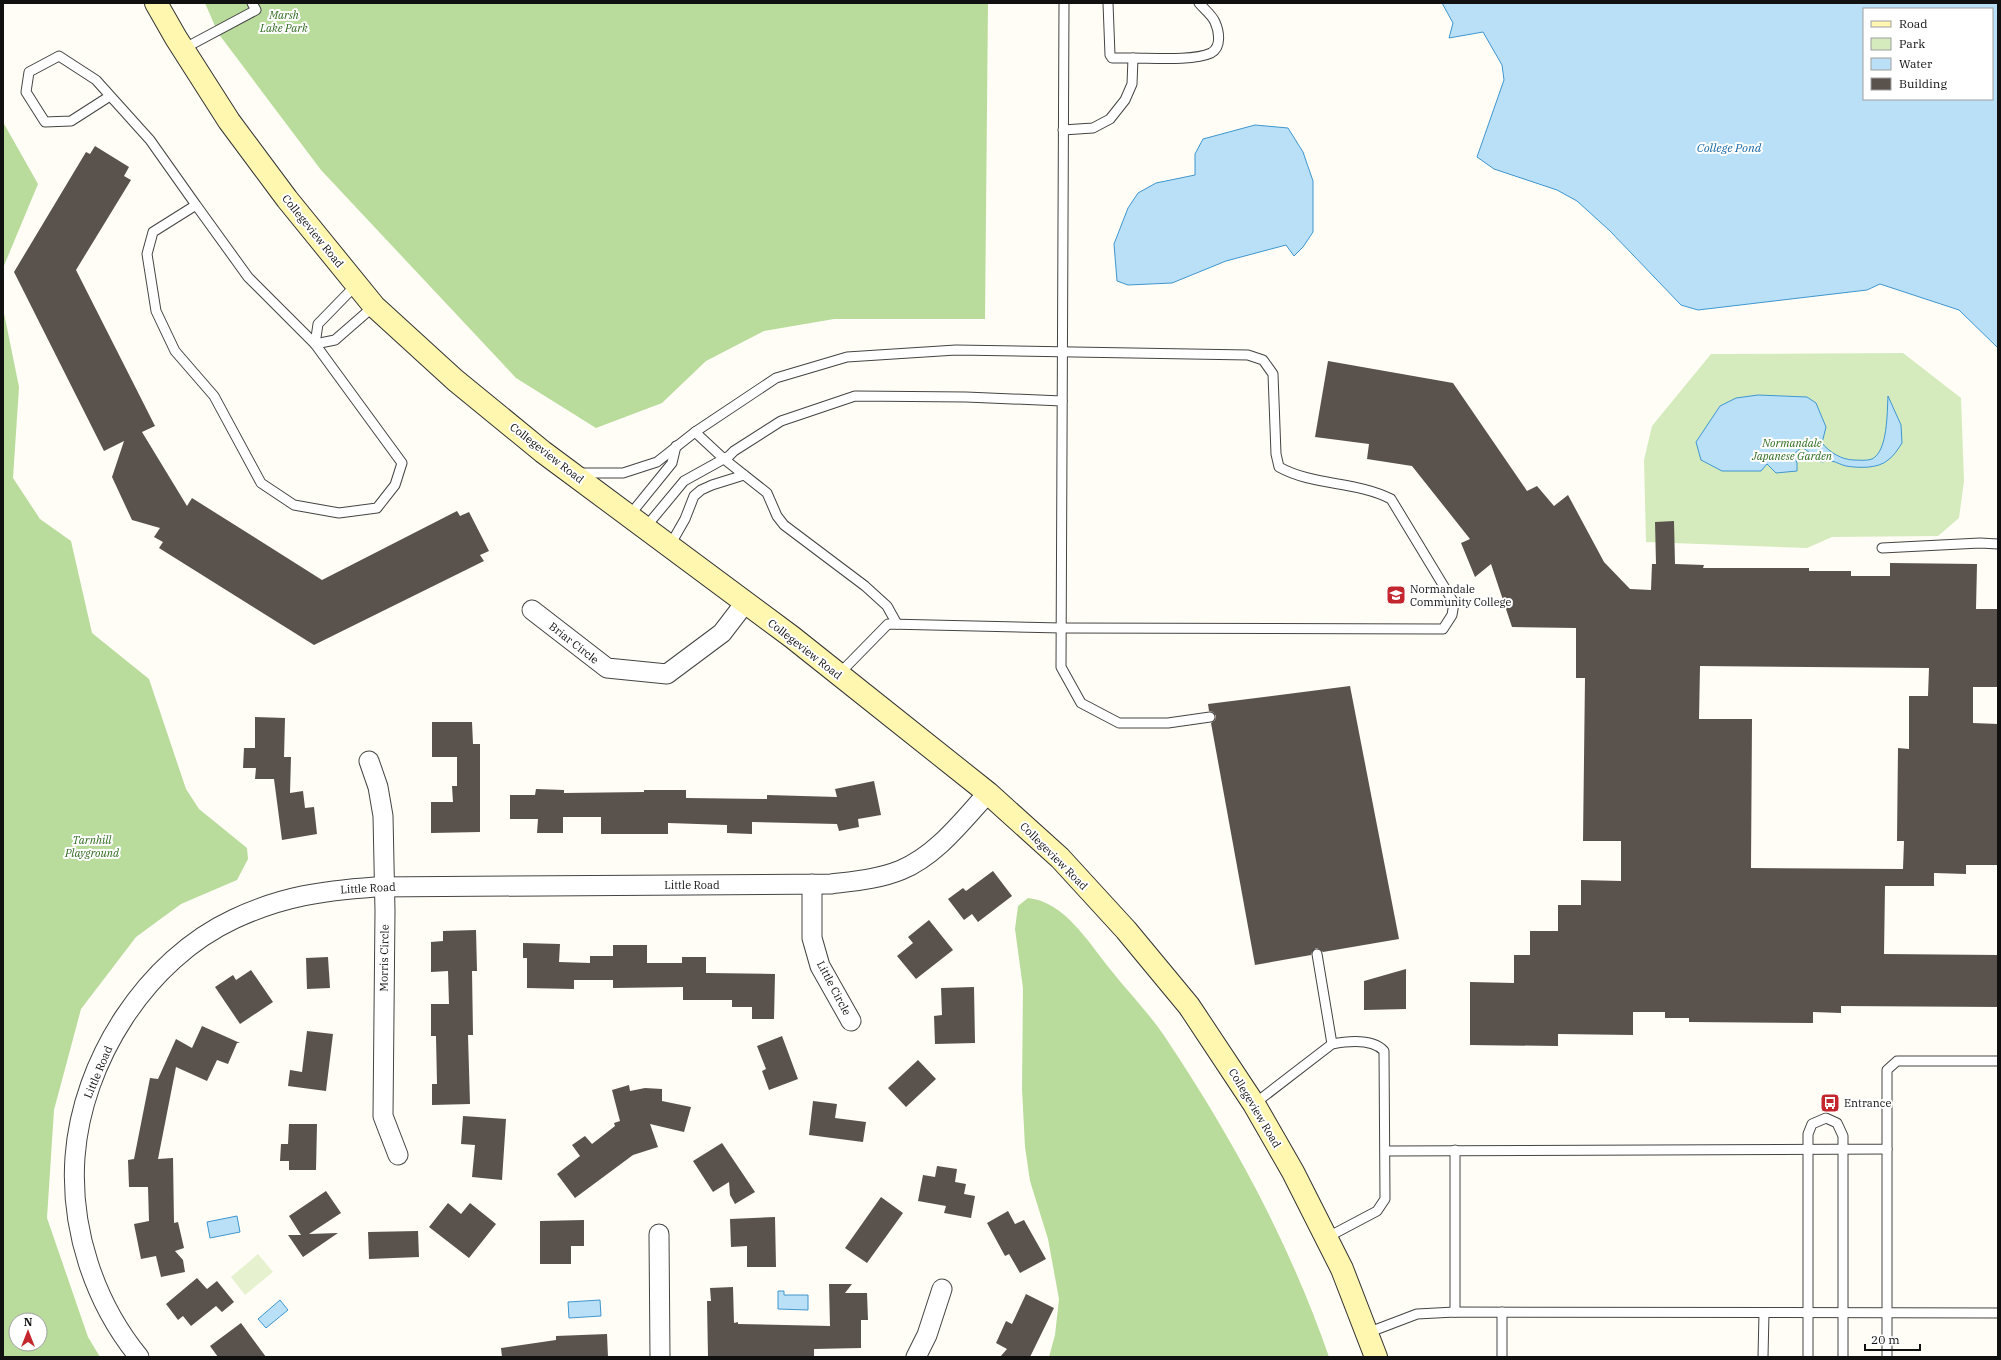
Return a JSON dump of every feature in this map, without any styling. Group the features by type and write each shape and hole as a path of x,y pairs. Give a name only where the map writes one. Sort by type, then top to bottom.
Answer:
{"street":[{"name":"Collegeview Road","path":"156,3 183,49 234,127 287,199 374,306 455,380 572,473 839,674 988,793 1060,858 1126,930 1189,1006 1254,1104 1293,1172 1342,1269 1376,1357"},
{"name":"Briar Circle","path":"532,610 607,668 666,674 722,633 745,603"},
{"name":"Morris Circle","path":"369,761 378,787 383,816 383,1116 398,1155"},
{"name":"Little Road","path":"139,1357 128,1344 103,1301 85,1256 77,1207 75,1157 84,1108 100,1061 123,1018 153,979 190,946 232,920 277,901 325,891 384,887 812,884 866,880 901,870 931,852 988,793"},
{"name":"Little Circle","path":"812,884 812,938 820,966 851,1021"},
{"path":"659,1234 660,1357"},
{"path":"916,1357 927,1335 942,1289"}],"lane":[{"path":"183,49 256,10 252,3"},
{"path":"1064,3 1061,667 1081,703 1119,723 1168,723 1210,717"},
{"path":"1108,3 1108,48 1112,58 1199,56 1212,52 1217,45 1220,36 1214,21 1199,3"},
{"path":"110,96 71,121 45,122 26,92 29,72 59,56 96,80 150,140 248,277 315,344 402,463 395,485 377,508 339,513 294,505 262,483 214,396 175,351 156,311 147,254 153,232 196,205"},
{"path":"1063,130 1093,128 1110,118 1125,100 1132,84 1133,58"},
{"path":"315,344 318,324 356,285"},
{"path":"315,344 335,340 374,306"},
{"path":"572,473 623,473 657,462 695,432 776,378 846,357 956,350 1248,355 1263,360 1273,374 1276,454 1279,467 1292,474 1376,491 1391,499 1454,603 1452,615 1443,629 1061,628 888,624 839,674"},
{"path":"637,522 684,482 724,459 734,451 782,421 855,396 966,397 1062,401"},
{"path":"695,432 724,459 767,493 777,516 784,525 865,586 887,606 897,624"},
{"path":"637,522 672,464 676,446"},
{"path":"669,547 685,519 694,496 701,490 712,485 744,475"},
{"path":"1882,548 1980,543 1998,544"},
{"path":"1317,954 1332,1044"},
{"path":"1254,1104 1332,1044 1348,1041 1364,1042 1380,1047 1384,1051 1386,1151 1385,1198 1377,1211 1326,1238"},
{"path":"1887,1357 1887,1070 1897,1061 1998,1061"},
{"path":"1808,1357 1809,1128 1816,1121 1826,1118 1837,1123 1843,1136 1843,1357"},
{"path":"1386,1151 1808,1148 1886,1149"},
{"path":"1455,1150 1455,1312"},
{"path":"1367,1333 1417,1314 1455,1312 1998,1313"},
{"path":"1502,1312 1502,1357"},
{"path":"1763,1357 1764,1313"}],"green space":[{"name":"Marsh Lake Park","path":"205,3 988,3 985,319 834,319 764,331 706,361 662,403 596,428 516,378 321,170 218,33"},
{"path":"3,122 38,184 3,268"},
{"name":"Tarnhill Playground","path":"3,308 19,387 13,478 40,519 71,541 92,633 149,679 186,789 199,809 247,848 248,859 237,880 181,904 136,937 81,1009 54,1110 47,1218 88,1337 100,1357 3,1357"},
{"name":"Normandale Japanese Garden","path":"1903,353 1961,398 1964,481 1959,518 1938,536 1832,537 1807,548 1646,542 1644,460 1652,426 1711,354"},
{"path":"1028,898 1041,901 1053,907 1075,925 1152,1019 1190,1075 1236,1152 1278,1232 1314,1315 1329,1357 1049,1357 1055,1335 1059,1299 1048,1239 1030,1181 1025,1147 1022,1089 1023,988 1015,929 1018,906"},
{"path":"258,1254 273,1272 245,1295 231,1277"}],"water":[{"name":"College Pond","path":"1442,3 1998,3 1998,348 1959,310 1880,284 1867,290 1698,310 1681,305 1610,231 1577,201 1557,190 1494,169 1477,157 1504,80 1502,65 1483,32 1449,38 1453,23"},
{"path":"1255,125 1288,128 1303,152 1313,181 1313,232 1303,247 1294,256 1286,245 1226,261 1172,283 1128,285 1117,281 1114,244 1128,208 1138,193 1156,183 1195,175 1195,154 1203,139"},
{"path":"1758,395 1807,397 1816,403 1826,427 1822,443 1832,452 1849,460 1868,460 1877,455 1884,440 1886,430 1888,396 1901,425 1902,443 1894,454 1884,463 1868,467 1846,466 1832,461 1822,462 1802,447 1794,454 1797,463 1797,471 1776,473 1767,464 1761,471 1722,471 1701,460 1696,442 1720,406 1736,398"},
{"path":"237,1216 240,1232 210,1238 207,1222"},
{"path":"778,1291 784,1291 784,1295 808,1295 808,1310 778,1309"},
{"path":"280,1300 288,1310 266,1328 258,1319"},
{"path":"600,1300 601,1316 569,1318 568,1302"}],"building":[{"path":"95,146 129,167 124,176 131,180 76,270 155,426 142,432 187,506 192,498 322,580 457,511 460,516 469,512 489,551 480,555 484,561 314,645 159,548 163,542 154,537 160,528 132,520 112,477 124,441 104,451 14,272 86,152 90,154"},
{"name":"Normandale Community College","path":"1328,361 1453,383 1527,491 1537,486 1554,506 1568,495 1604,562 1630,589 1651,590 1652,564 1656,564 1655,522 1674,521 1675,564 1704,565 1703,568 1809,568 1809,571 1851,571 1851,576 1890,576 1890,563 1977,564 1976,609 1998,609 1998,687 1973,687 1973,723 1998,724 1998,865 1966,865 1966,874 1934,873 1934,886 1885,886 1884,954 1998,955 1998,1007 1841,1006 1841,1013 1813,1012 1813,1023 1689,1022 1689,1018 1665,1018 1665,1012 1633,1012 1633,1035 1558,1034 1558,1046 1470,1045 1470,982 1514,983 1514,955 1530,955 1530,931 1558,931 1558,905 1581,905 1581,880 1621,881 1621,841 1583,841 1585,678 1576,678 1576,628 1512,627 1491,564 1475,577 1461,543 1470,539 1412,466 1367,459 1369,444 1315,437","holes":["1700,666 1929,668 1928,696 1909,696 1909,749 1898,748 1897,841 1904,841 1903,869 1751,868 1752,719 1699,719"]},
{"path":"1350,686 1399,939 1323,952 1316,948 1311,955 1255,965 1211,723 1215,720 1216,716 1213,712 1209,711 1208,704"},
{"path":"255,717 285,718 284,757 291,757 290,793 303,791 305,808 314,807 317,834 282,840 274,779 255,779 256,768 243,768 244,748 255,748"},
{"path":"432,722 472,722 473,744 480,744 480,832 431,833 431,802 453,802 452,786 457,786 457,757 432,757"},
{"path":"874,781 881,815 858,819 859,827 839,831 837,824 752,822 752,834 727,833 727,825 668,823 668,834 601,834 601,817 563,817 563,833 537,833 538,819 510,819 510,795 535,795 536,789 564,790 564,793 686,790 686,798 767,799 767,795 837,797 835,789"},
{"path":"993,871 1012,896 978,922 972,914 964,920 948,899 963,888 966,891"},
{"path":"929,920 953,950 916,979 897,956 913,943 908,937"},
{"path":"476,930 477,971 472,971 473,1035 468,1035 470,1104 432,1105 432,1084 437,1084 436,1036 431,1036 431,1004 449,1004 448,971 431,972 431,942 443,941 443,931"},
{"path":"523,943 560,944 559,962 590,963 590,956 613,956 613,945 647,945 647,963 682,963 682,957 706,957 706,973 775,974 774,1019 752,1019 752,1007 732,1007 732,1000 683,1000 683,987 613,988 613,980 574,980 574,989 527,988 527,958 523,958"},
{"path":"328,957 330,988 307,989 306,958"},
{"path":"1406,969 1406,1009 1364,1010 1364,981"},
{"path":"251,970 273,1002 240,1024 215,987 233,975 236,980"},
{"path":"974,987 975,1043 935,1044 934,1016 942,1015 941,988"},
{"path":"202,1026 240,1043 237,1043 228,1064 217,1060 207,1081 176,1067 158,1159 173,1158 174,1223 178,1222 184,1248 175,1251 183,1260 185,1272 161,1277 156,1256 141,1259 134,1224 149,1221 148,1187 129,1187 128,1160 134,1159 150,1078 158,1079 176,1039 192,1048"},
{"path":"307,1031 333,1034 326,1091 288,1086 290,1070 302,1072"},
{"path":"782,1036 798,1079 769,1090 762,1071 766,1069 757,1046"},
{"path":"918,1060 936,1079 906,1107 888,1088"},
{"path":"629,1085 630,1091 645,1088 662,1089 662,1101 691,1107 684,1132 650,1124 658,1147 633,1155 575,1198 557,1174 580,1156 572,1145 585,1136 592,1144 615,1126 614,1123 620,1121 612,1090"},
{"path":"813,1101 837,1104 835,1118 866,1122 863,1142 809,1135"},
{"path":"463,1116 506,1119 502,1180 472,1177 475,1145 461,1144"},
{"path":"289,1124 317,1124 316,1170 289,1170 289,1161 280,1161 281,1144 288,1144"},
{"path":"722,1143 755,1192 735,1204 730,1195 729,1182 713,1192 693,1161"},
{"path":"937,1166 957,1169 955,1182 966,1184 964,1194 975,1196 971,1218 944,1213 946,1206 918,1201 923,1175 935,1177"},
{"path":"326,1191 341,1213 309,1234 338,1233 303,1257 288,1235 301,1235 289,1216"},
{"path":"881,1197 903,1213 867,1263 845,1248"},
{"path":"448,1203 461,1214 470,1203 496,1224 469,1258 429,1227"},
{"path":"1008,1211 1015,1224 1024,1220 1046,1259 1020,1273 1009,1254 1005,1256 987,1223"},
{"path":"775,1217 776,1267 747,1267 747,1246 731,1247 730,1219"},
{"path":"584,1220 584,1246 571,1246 571,1264 540,1264 540,1221"},
{"path":"418,1231 419,1257 369,1259 368,1232"},
{"path":"197,1278 207,1289 217,1281 234,1302 222,1312 216,1306 191,1326 183,1316 178,1320 166,1304"},
{"path":"829,1284 852,1284 845,1293 867,1293 868,1320 861,1320 861,1348 814,1349 814,1357 708,1357 707,1301 711,1301 710,1288 733,1287 734,1323 830,1326"},
{"path":"1026,1294 1054,1308 1030,1357 1000,1357 1007,1349 996,1343 1006,1321 1012,1324"},
{"path":"241,1323 266,1357 218,1357 210,1346"},
{"path":"607,1334 608,1357 502,1357 501,1348 556,1340 556,1336"}],"place":[{"name":"Normandale Community College","path":"1396,595"},
{"name":"Entrance","path":"1830,1103"}]}
